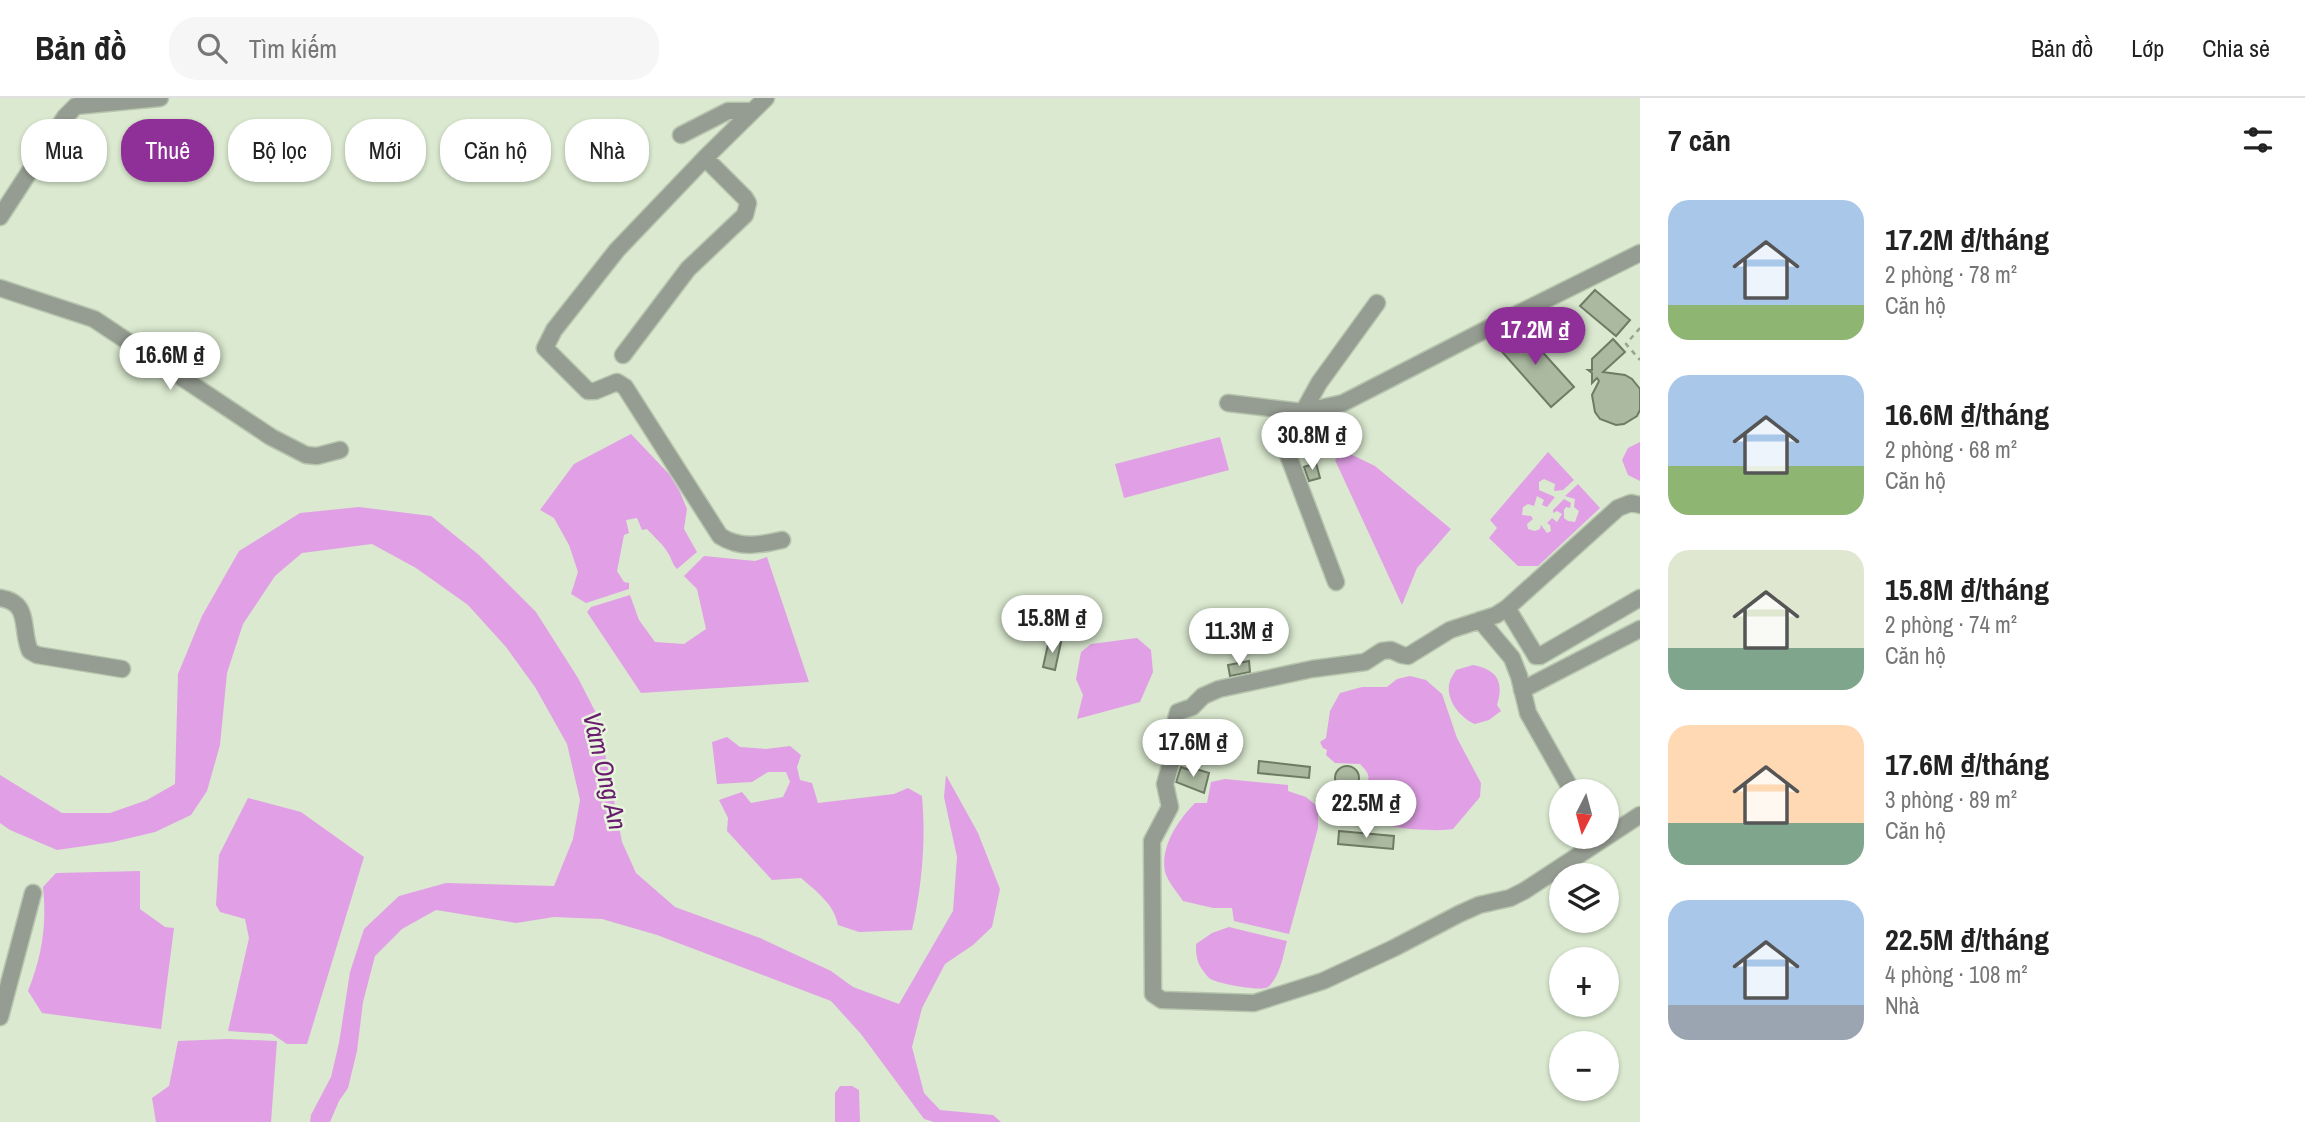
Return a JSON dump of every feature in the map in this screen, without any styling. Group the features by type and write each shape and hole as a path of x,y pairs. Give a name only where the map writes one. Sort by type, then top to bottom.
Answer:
{"street":[{"path":"2,209 73,102 160,98"},
{"path":"766,98 617,250 554,330 545,348 589,391 617,383 625,387 720,536 756,546 782,540"},
{"path":"681,135 727,111 751,111"},
{"path":"623,355 688,269 745,215 748,203 745,198 705,158"},
{"path":"1228,403 1296,412 1343,403 1640,253"},
{"path":"0,288 94,319 271,438 306,455 317,456 340,450"},
{"path":"1336,582 1285,447 1284,436 1296,412 1377,303"},
{"path":"1585,849 1524,891 1510,898 1479,905 1323,981 1249,1004 1162,1000 1153,994 1152,841 1170,807 1165,784 1175,748 1178,712 1192,707 1203,696 1219,689 1312,669 1365,662 1382,651 1391,650 1408,656 1450,630 1507,608 1618,508 1631,503 1640,505"},
{"path":"0,598 9,599 19,606 30,651 37,655 122,669"},
{"path":"1507,608 1536,656 1540,656 1640,598"},
{"path":"1480,620 1512,657 1528,713 1565,779"},
{"path":"1598,622 1610,645"},
{"path":"1522,691 1640,629"},
{"path":"1619,827 1640,815"},
{"path":"0,1017 33,893"}],"path":[{"path":"1640,328 1626,344 1640,360"}],"water":[{"path":"631,434 669,474 680,492 687,509 684,529 697,552 677,569 661,544 647,529 642,530 637,518 626,520 629,533 624,535 617,571 624,582 629,583 629,589 586,603 571,594 578,572 569,545 554,518 540,510 574,464"},
{"path":"1220,437 1229,470 1124,498 1115,464"},
{"path":"1640,442 1640,481 1628,475 1622,460 1628,448"},
{"path":"1344,451 1375,466 1451,529 1417,568 1402,605 1335,460"},
{"path":"1548,452 1574,480 1563,490 1554,491 1555,484 1544,479 1539,482 1539,490 1555,497 1547,507 1542,505 1544,500 1537,496 1534,506 1528,504 1523,507 1522,515 1531,516 1533,519 1527,524 1528,529 1535,531 1540,529 1541,525 1547,533 1551,531 1547,523 1552,518 1557,522 1562,514 1557,511 1553,513 1553,510 1564,499 1571,503 1570,508 1566,507 1564,510 1564,518 1575,522 1579,511 1574,507 1575,499 1565,496 1578,484 1600,508 1538,566 1518,566 1489,538 1497,528 1490,520"},
{"name":"Vàm Ong An","path":"359,507 431,516 479,555 536,612 578,678 598,717 622,842 636,873 675,907 760,938 831,971 853,987 899,1004 953,911 957,857 944,797 946,775 978,833 1000,889 992,927 973,945 945,964 922,1008 912,1047 924,1093 940,1110 993,1115 1001,1122 934,1122 924,1119 861,1034 831,1001 657,935 602,919 554,917 516,923 436,910 402,929 375,956 363,1002 357,1051 348,1088 330,1122 310,1122 331,1077 350,972 364,929 399,896 446,883 554,886 573,839 580,800 567,744 535,687 506,647 468,605 416,568 372,544 302,553 275,576 243,624 227,673 220,745 207,791 191,815 155,832 113,842 57,850 0,823 0,775 62,813 110,813 147,800 175,784 178,674 202,616 239,551 300,513"},
{"path":"704,556 755,561 767,557 809,682 641,693 587,612 591,607 630,595 639,620 655,642 684,644 706,629 697,589 684,576"},
{"path":"1137,638 1151,650 1153,672 1140,702 1077,719 1083,695 1076,679 1081,652 1091,644"},
{"path":"1473,665 1488,670 1497,678 1500,690 1497,705 1501,711 1489,720 1475,724 1455,707 1449,694 1450,680 1456,670"},
{"path":"1410,676 1426,680 1442,694 1457,738 1481,783 1480,797 1453,829 1412,829 1389,826 1374,820 1369,815 1361,794 1368,779 1367,772 1360,764 1335,763 1326,755 1327,750 1320,742 1326,738 1330,711 1340,693 1362,687 1387,687 1397,679"},
{"path":"727,737 740,747 766,749 790,746 801,755 797,767 800,780 812,783 818,803 894,794 908,788 922,796 922,863 912,930 859,932 838,925 829,905 801,878 772,880 727,831 728,818 719,800 742,792 751,803 783,797 790,782 786,772 768,772 752,782 717,784 712,742"},
{"path":"1225,779 1288,785 1288,791 1306,797 1318,807 1318,828 1289,934 1234,921 1232,908 1213,908 1183,901 1166,876 1165,853 1182,817 1195,803 1207,803 1211,782"},
{"path":"248,798 301,812 364,857 307,1044 287,1044 272,1034 228,1031 249,938 245,919 220,912 216,905 219,855"},
{"path":"140,871 140,909 165,927 174,928 161,1029 42,1013 28,991 42,940 43,887 56,873"},
{"path":"1229,927 1287,941 1278,972 1268,987 1248,988 1219,982 1209,978 1202,970 1197,959 1196,944 1212,933"},
{"path":"178,1041 277,1041 271,1122 156,1122 152,1098 169,1086"},
{"path":"840,1086 852,1086 859,1090 860,1122 835,1122 835,1093"}],"building":[{"path":"1595,290 1630,320 1616,336 1580,306"},
{"path":"1519,326 1574,387 1551,407 1497,346"},
{"path":"1613,339 1625,352 1603,372 1625,375 1640,389 1640,410 1637,416 1624,424 1616,425 1600,419 1595,412 1592,395 1599,381 1597,378 1592,383 1592,373 1588,370 1592,370 1592,359"},
{"path":"1316,463 1320,478 1309,481 1304,467"},
{"path":"1049,640 1061,642 1055,670 1043,667"},
{"path":"1249,661 1250,672 1230,676 1228,665"},
{"path":"1259,761 1310,767 1309,778 1258,773"},
{"path":"1347,766 1356,769 1359,778 1356,787 1347,790 1338,787 1335,778 1338,769"},
{"path":"1181,767 1209,773 1204,793 1176,782"},
{"path":"1339,831 1394,836 1393,849 1338,844"}]}
